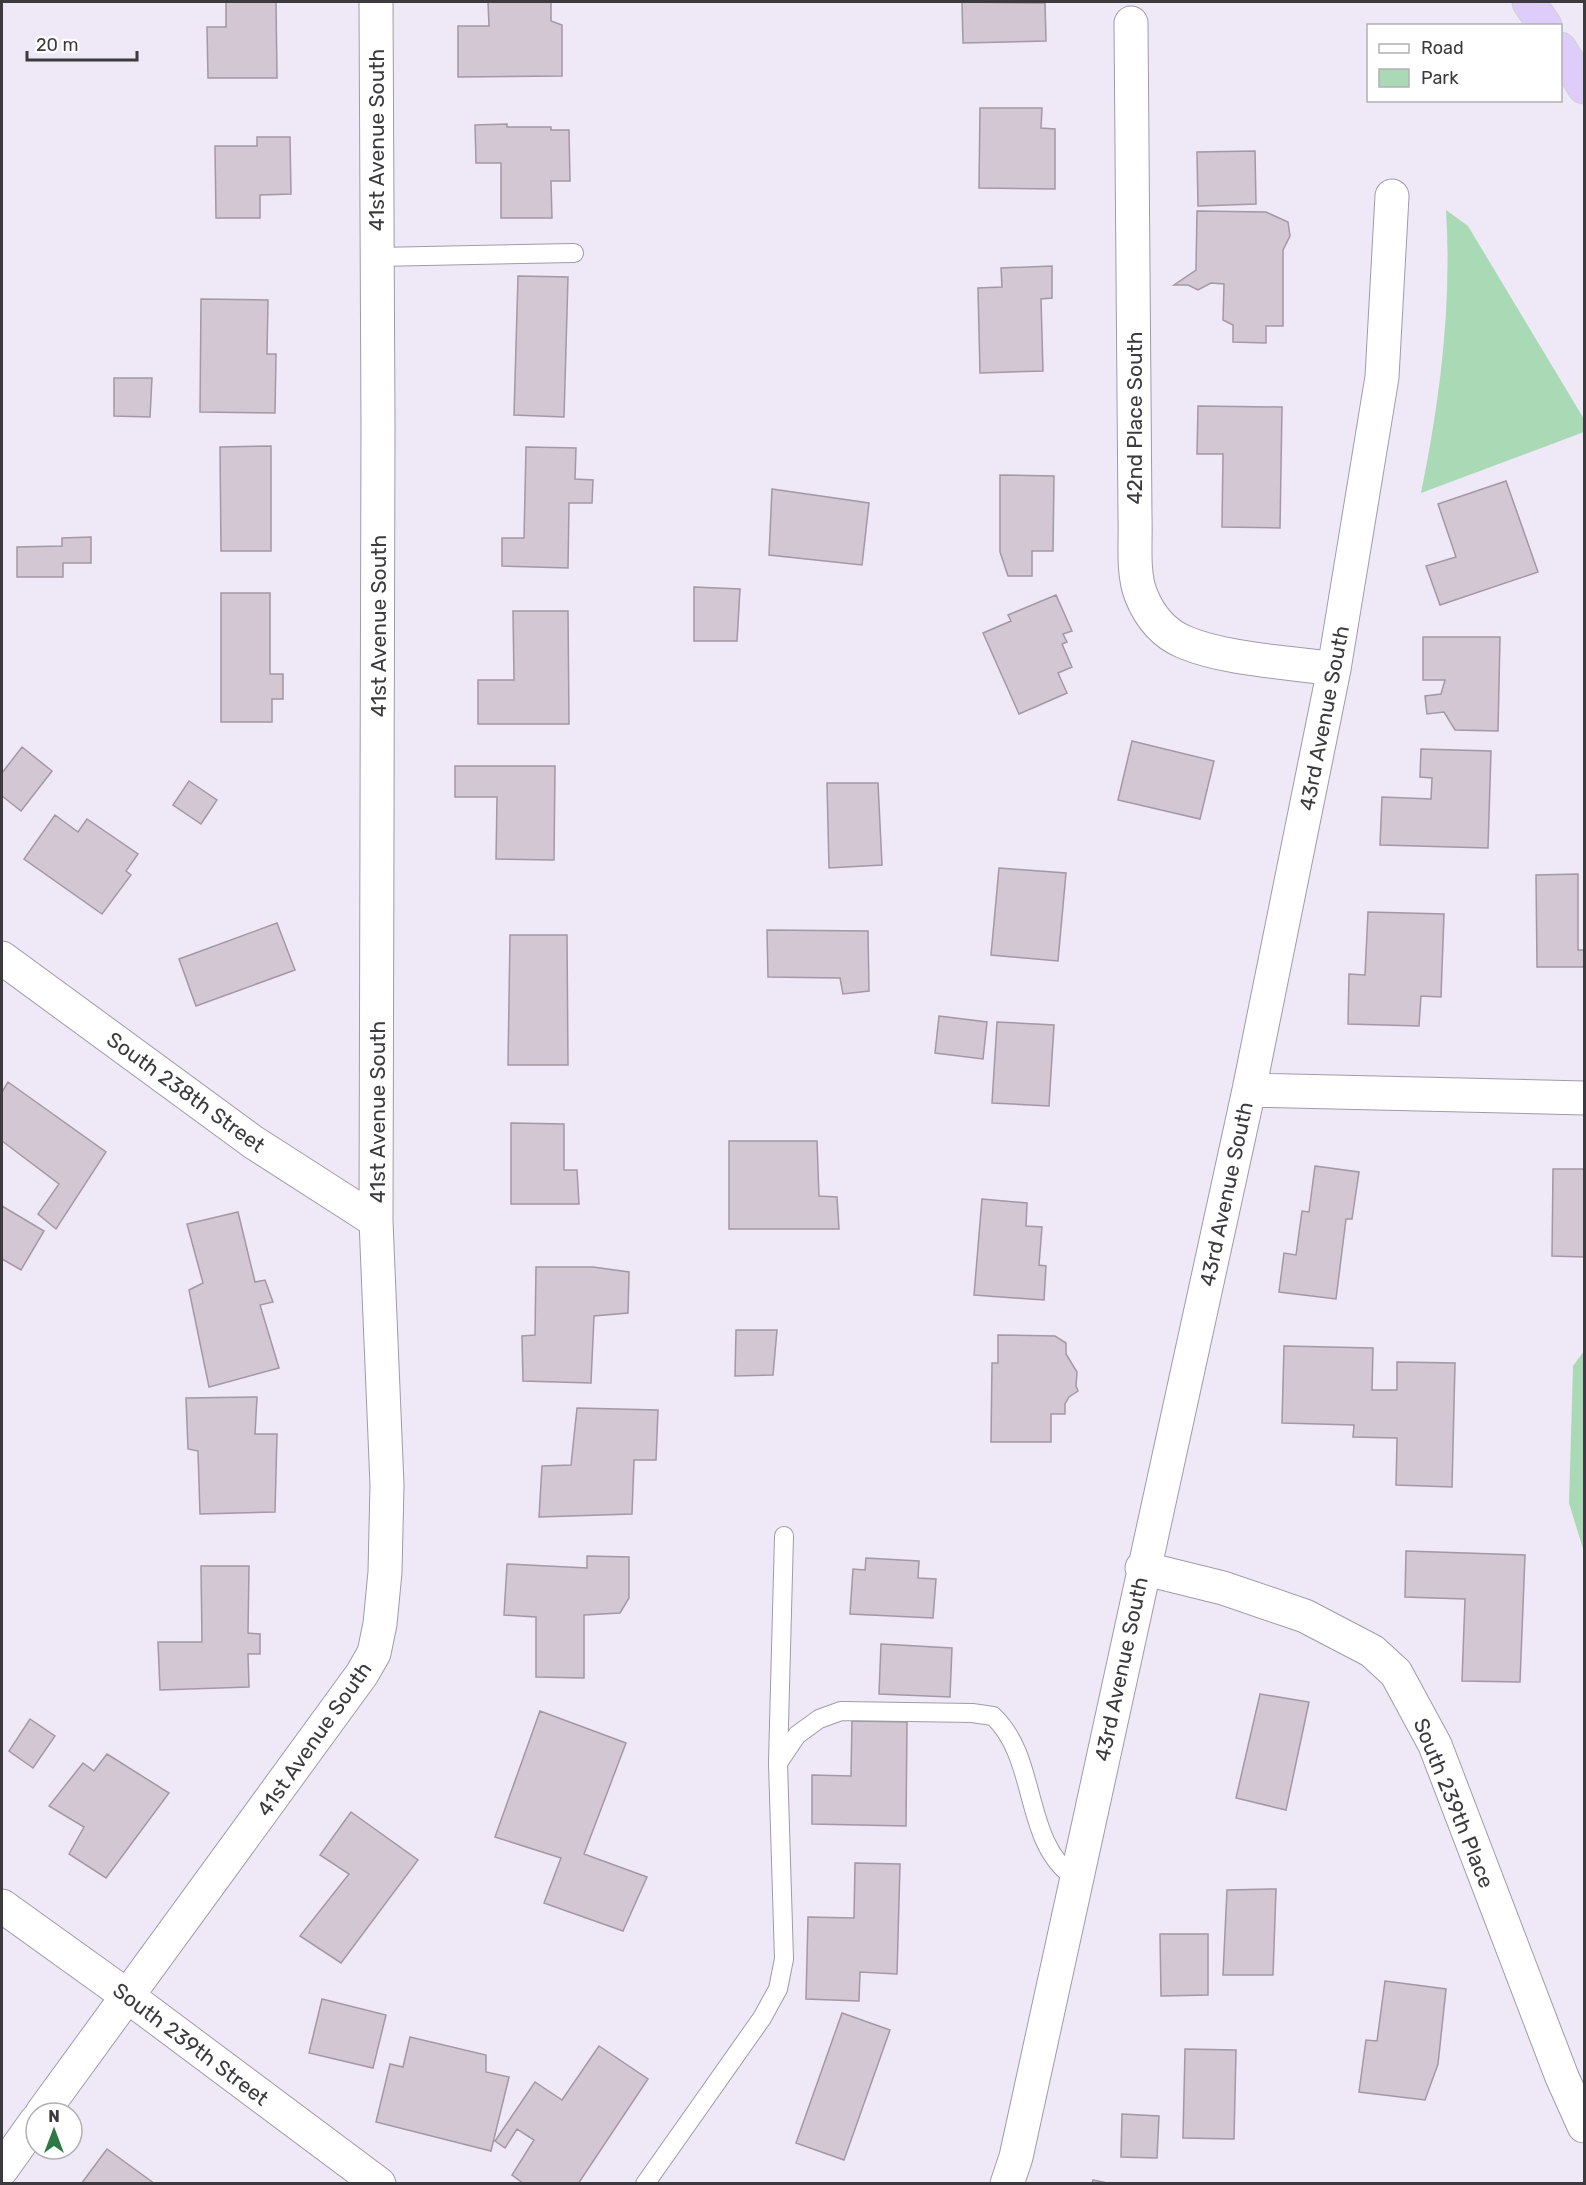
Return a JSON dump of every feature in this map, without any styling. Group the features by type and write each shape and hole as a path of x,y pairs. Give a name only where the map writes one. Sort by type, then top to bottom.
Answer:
{"highway":[{"path":"1528,2 1544,24"},
{"path":"1562,52 1584,87"}],"street":[{"name":"41st Avenue South","path":"51,2101 126,1995 294,1770 374,1653 385,1572 387,1485 376,1221 376,2"},
{"name":"42nd Place South","path":"1131,23 1135,517 1137,571 1141,593 1152,617 1184,642 1226,653 1334,669"},
{"name":"43rd Avenue South","path":"1007,2184 1016,2157 1142,1568 1249,1090 1334,669 1382,376 1392,196"},
{"name":"South 238th Street","path":"2,958 253,1142 376,1221"},
{"path":"1249,1090 1584,1098"},
{"name":"South 239th Place","path":"1142,1568 1223,1588 1305,1616 1372,1651 1396,1673 1435,1745 1562,2077 1584,2126"},
{"name":"South 239th Street","path":"2,1906 126,1995 379,2184"},
{"path":"2,2169 24,2138"}],"lane":[{"path":"377,257 574,253"},
{"path":"645,2184 762,2018 778,1989 784,1959 778,1763 784,1536"},
{"path":"778,1763 804,1728 827,1715 841,1711 972,1713 993,1716 1012,1740 1049,1850 1061,1868 1075,1878"}],"green space":[{"path":"1446,210 1468,226 1584,419 1584,432 1421,493 1434,423 1443,352 1447,281"},
{"path":"1584,1351 1584,1552 1569,1503 1573,1366"}],"building":[{"path":"226,2 276,2 277,78 208,78 207,27 226,27"},
{"path":"488,2 551,2 551,21 562,25 562,76 458,77 458,26 489,26"},
{"path":"962,2 1045,3 1046,41 963,43"},
{"path":"980,108 1042,108 1041,128 1055,129 1055,189 979,188"},
{"path":"507,124 507,127 551,127 551,130 569,130 570,181 551,181 552,218 501,218 501,163 476,163 475,125"},
{"path":"257,137 290,137 291,194 260,195 260,218 216,218 215,146 257,146"},
{"path":"1255,151 1256,204 1198,206 1197,152"},
{"path":"1197,211 1266,212 1288,222 1290,236 1283,250 1283,326 1266,326 1266,343 1233,342 1233,325 1223,320 1224,284 1211,283 1198,290 1188,285 1174,285 1196,270"},
{"path":"1052,266 1052,298 1041,299 1043,371 980,373 978,288 1002,287 1001,268"},
{"path":"518,276 568,277 564,417 514,415"},
{"path":"201,299 268,300 267,354 276,354 275,413 200,412"},
{"path":"114,378 152,378 150,417 114,416"},
{"path":"1198,406 1282,407 1280,528 1222,527 1223,454 1197,454"},
{"path":"271,446 271,551 221,551 220,447"},
{"path":"526,447 576,448 575,479 593,480 592,503 569,503 568,568 502,566 502,538 524,538"},
{"path":"1000,475 1054,476 1053,551 1032,551 1032,576 1008,576 1000,552"},
{"path":"1506,481 1538,572 1440,605 1426,566 1456,557 1438,504"},
{"path":"772,489 869,503 862,565 769,555"},
{"path":"91,537 91,563 63,563 63,577 17,577 17,547 62,546 62,538"},
{"path":"694,587 740,589 737,641 694,641"},
{"path":"221,593 270,593 270,674 283,674 283,699 272,699 272,722 221,722"},
{"path":"1056,595 1072,631 1063,634 1067,642 1062,644 1072,667 1058,673 1067,693 1019,714 983,633 1011,621 1008,615"},
{"path":"513,611 568,611 569,724 478,724 478,680 514,680"},
{"path":"1423,637 1500,637 1498,731 1455,730 1444,712 1427,714 1425,696 1441,694 1445,680 1423,680"},
{"path":"1132,741 1214,761 1200,819 1118,800"},
{"path":"22,747 52,771 21,811 2,796 2,773"},
{"path":"1421,749 1491,751 1488,848 1380,845 1382,797 1431,799 1432,778 1420,777"},
{"path":"455,766 555,766 554,860 496,859 497,797 455,797"},
{"path":"189,781 217,800 201,824 173,805"},
{"path":"827,783 878,783 882,865 829,868"},
{"path":"55,815 78,832 87,819 138,854 126,871 131,875 102,914 24,859"},
{"path":"999,868 1066,873 1058,961 991,955"},
{"path":"1578,874 1578,950 1584,950 1584,967 1537,967 1536,875"},
{"path":"1368,912 1444,914 1441,997 1421,996 1419,1026 1348,1024 1349,974 1365,975"},
{"path":"277,923 295,970 196,1006 179,959"},
{"path":"767,930 868,931 869,991 843,994 840,978 768,977"},
{"path":"510,935 567,935 568,1065 508,1065"},
{"path":"939,1016 987,1022 983,1059 935,1053"},
{"path":"997,1022 1054,1025 1049,1106 992,1103"},
{"path":"8,1082 106,1152 56,1229 38,1214 59,1184 2,1141 2,1092"},
{"path":"511,1123 564,1124 564,1170 577,1170 579,1204 511,1204"},
{"path":"729,1141 817,1141 819,1196 837,1197 839,1229 729,1229"},
{"path":"1315,1166 1359,1172 1352,1219 1346,1219 1336,1299 1279,1292 1284,1253 1296,1255 1302,1211 1309,1212"},
{"path":"1553,1169 1584,1169 1584,1257 1552,1256"},
{"path":"982,1199 1027,1203 1026,1226 1042,1227 1039,1265 1046,1266 1044,1300 974,1295"},
{"path":"2,1206 44,1231 21,1270 2,1259"},
{"path":"238,1212 255,1282 265,1280 273,1302 260,1305 279,1368 209,1387 189,1290 203,1283 187,1224"},
{"path":"536,1267 593,1267 629,1272 628,1313 594,1316 591,1383 523,1381 522,1336 535,1335"},
{"path":"736,1330 777,1330 773,1375 735,1376"},
{"path":"998,1335 1055,1336 1066,1343 1066,1354 1077,1372 1078,1391 1069,1397 1065,1404 1065,1414 1051,1414 1051,1442 991,1442 992,1363 998,1363"},
{"path":"1284,1346 1373,1348 1372,1390 1397,1390 1397,1362 1455,1363 1452,1487 1396,1485 1397,1438 1353,1437 1354,1425 1282,1423"},
{"path":"257,1397 255,1434 277,1434 275,1512 200,1514 198,1451 188,1449 186,1398"},
{"path":"577,1408 658,1410 656,1460 634,1460 632,1514 539,1517 542,1466 571,1465"},
{"path":"1406,1551 1525,1555 1520,1682 1462,1681 1465,1599 1405,1597"},
{"path":"587,1556 629,1557 629,1598 620,1613 584,1615 584,1678 536,1677 536,1617 504,1615 507,1564 587,1568"},
{"path":"866,1558 919,1561 918,1578 936,1579 933,1618 850,1614 853,1569 865,1570"},
{"path":"201,1566 249,1566 248,1633 260,1634 260,1654 248,1654 249,1687 160,1690 158,1642 202,1642"},
{"path":"881,1644 952,1648 950,1697 879,1694"},
{"path":"1260,1694 1309,1702 1286,1810 1236,1798"},
{"path":"540,1711 626,1743 584,1854 647,1877 623,1931 544,1903 561,1858 495,1837"},
{"path":"30,1719 55,1736 33,1768 9,1751"},
{"path":"852,1721 907,1722 906,1826 812,1824 812,1775 851,1776"},
{"path":"107,1754 169,1793 106,1878 69,1854 84,1827 49,1806 83,1763 94,1771"},
{"path":"351,1812 418,1860 341,1963 300,1936 349,1874 320,1855"},
{"path":"855,1863 900,1864 897,1974 860,1972 859,2001 806,1999 808,1917 854,1918"},
{"path":"1276,1889 1273,1975 1223,1975 1227,1890"},
{"path":"1160,1934 1208,1934 1208,1995 1161,1996"},
{"path":"1385,1981 1446,1989 1438,2064 1425,2100 1359,2092 1366,2040 1377,2041"},
{"path":"322,1999 386,2015 373,2068 309,2053"},
{"path":"842,2013 890,2030 844,2160 796,2143"},
{"path":"410,2037 486,2055 486,2072 509,2077 491,2151 376,2122 390,2064 403,2067"},
{"path":"599,2046 648,2079 578,2184 524,2184 512,2175 534,2140 517,2129 505,2148 495,2141 535,2082 562,2100"},
{"path":"1185,2049 1236,2050 1234,2139 1183,2138"},
{"path":"1122,2114 1159,2116 1157,2158 1121,2157"},
{"path":"107,2149 155,2184 81,2184"},
{"path":"1093,2180 1112,2184 1092,2184"}]}
